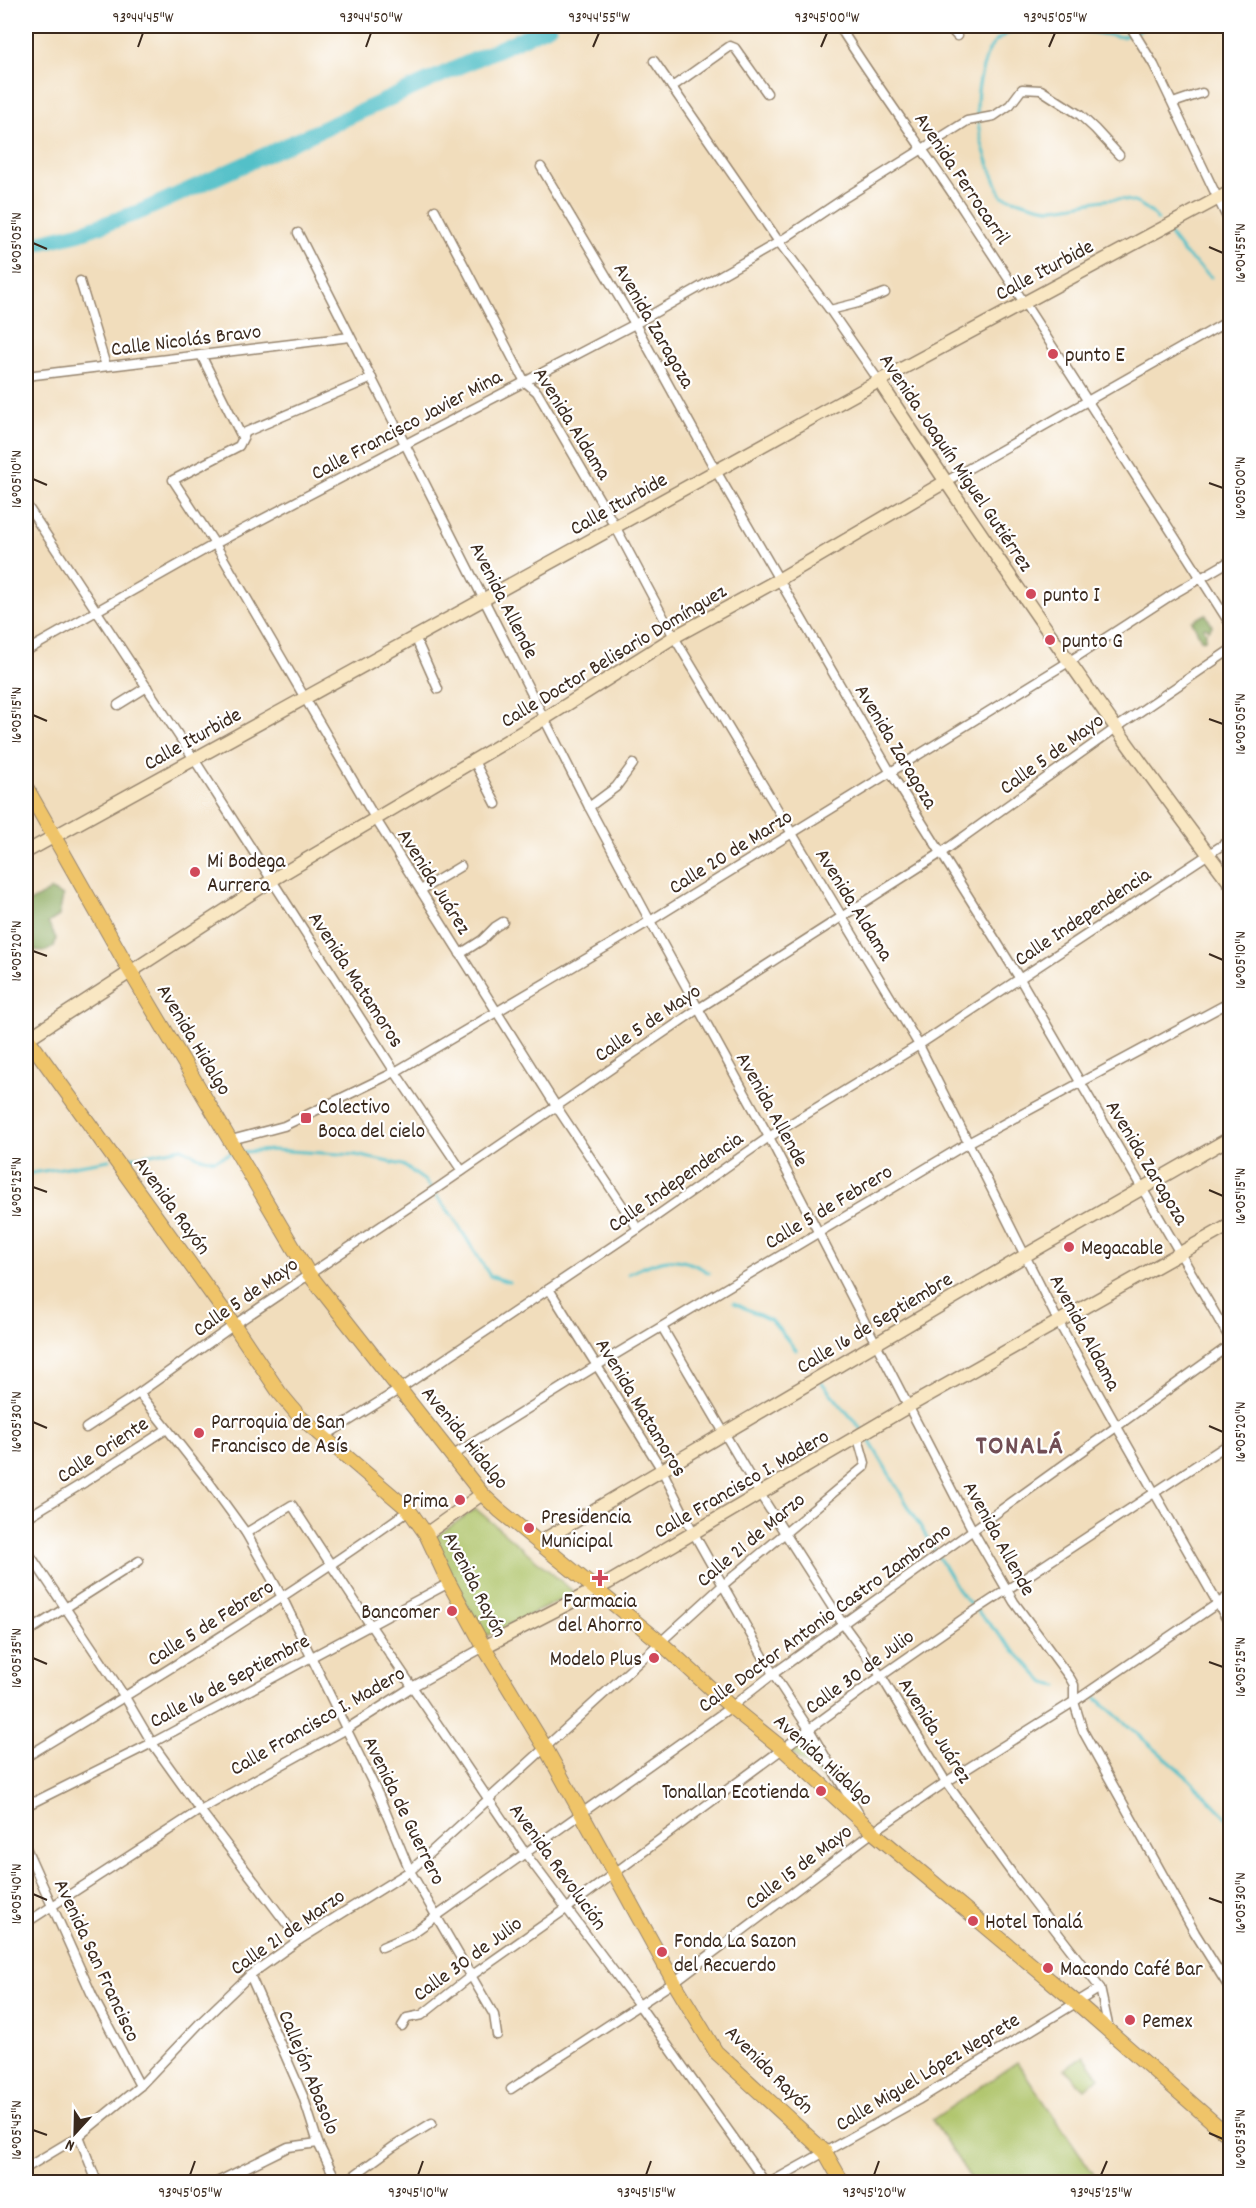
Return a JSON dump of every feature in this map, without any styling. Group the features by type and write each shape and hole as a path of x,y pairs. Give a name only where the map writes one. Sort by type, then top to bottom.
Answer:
{"main road":[{"name":"Avenida Hidalgo","path":"26,787 130,971 309,1274 482,1494 660,1642 731,1707 783,1749 869,1828 1077,2003 1230,2137"},
{"name":"Avenida Rayón","path":"26,1038 234,1325 279,1392 299,1416 409,1510 426,1533 449,1583 484,1647 546,1749 583,1814 613,1874 716,2052 825,2152 842,2182"}],"street":[{"name":"Avenida Ferrocarril","path":"839,26 1088,399 1230,624"},
{"path":"948,26 957,36"},
{"path":"1131,28 1173,103 1230,224"},
{"path":"672,87 730,46 735,48 767,93"},
{"name":"Avenida Joaquín Miguel Gutiérrez","path":"654,61 778,242 830,310 945,482 1116,728 1230,883"},
{"name":"Calle Francisco Javier Mina","path":"26,651 214,544 635,324 778,242 967,121 994,116 1010,105 1022,89 1041,90 1080,116 1119,155"},
{"path":"1173,103 1202,93"},
{"name":"Avenida Zaragoza","path":"541,167 635,324 778,580 891,772 1020,979 1230,1339"},
{"name":"Calle Iturbide","path":"26,852 879,381 1230,192"},
{"name":"Avenida Aldama","path":"435,210 525,382 537,392 615,526 674,637 919,1045 1059,1323 1230,1625"},
{"name":"Avenida Allende","path":"298,233 544,719 650,921 769,1137 973,1531 1007,1590 1074,1685 1074,1702 1083,1731 1195,1933 1230,1989"},
{"path":"80,281 106,366"},
{"path":"830,310 885,293"},
{"name":"Calle Doctor Belisario Domínguez","path":"26,1038 272,880 544,719 674,637 778,580 1088,399 1230,320"},
{"name":"Calle Nicolás Bravo","path":"26,376 351,337"},
{"path":"201,355 242,437 246,432 372,378"},
{"name":"Avenida Juárez","path":"242,437 239,446 173,480 214,544 375,819 556,1106 638,1229"},
{"name":"Avenida Matamoros","path":"26,504 194,759 395,1072 462,1171"},
{"name":"Calle 20 de Marzo","path":"232,1142 284,1126 395,1072 791,835 1170,596 1230,561"},
{"path":"415,637 438,688"},
{"name":"Calle 5 de Mayo","path":"86,1428 698,1009 941,853 1230,650"},
{"path":"118,705 147,687"},
{"path":"474,760 496,804"},
{"path":"590,807 616,787 633,764"},
{"name":"Calle Independencia","path":"323,1437 400,1389 549,1289 769,1137 919,1045 1230,840"},
{"path":"421,890 461,867"},
{"path":"460,954 482,940 502,922"},
{"name":"Calle 5 de Febrero","path":"452,1456 596,1366 968,1143 1230,1002"},
{"name":"Calle 16 de Septiembre","path":"540,1542 1026,1255 1230,1138"},
{"name":"Calle Francisco I. Madero","path":"26,1923 200,1810 345,1730 412,1687 484,1647 597,1590 909,1406 1230,1225"},
{"name":"Avenida Matamoros","path":"549,1289 662,1470 693,1532 773,1674 869,1828"},
{"name":"Avenida Juárez","path":"663,1327 784,1533 843,1624 881,1676 946,1782 1014,1876 1100,1988"},
{"name":"Calle Doctor Antonio Castro Zambrano","path":"382,1947 410,1935 583,1814 773,1674 1230,1345"},
{"name":"Avenida de Guerrero","path":"140,1393 246,1533 282,1597 379,1796 410,1871 494,2015 497,2035"},
{"name":"Calle Oriente","path":"26,1518 167,1429"},
{"name":"Calle 21 de Marzo","path":"660,1642 723,1585 865,1465 860,1436"},
{"name":"Calle 30 de Julio","path":"402,2026 407,2018 422,2015 471,1976 566,1910 881,1676 970,1614 1230,1443"},
{"path":"426,1533 482,1494"},
{"name":"Avenida Revolución","path":"246,1533 292,1505 525,1853 639,2005 765,2182"},
{"name":"Calle 5 de Febrero","path":"26,1757 332,1565 409,1510"},
{"path":"26,1549 152,1743 299,1940"},
{"path":"26,1633 139,1561"},
{"name":"Calle 16 de Septiembre","path":"26,1806 152,1743 449,1583"},
{"name":"Calle 15 de Mayo","path":"511,2089 674,1982 869,1828 1074,1702 1230,1595"},
{"path":"546,1749 660,1642"},
{"name":"Calle 21 de Marzo","path":"26,2168 80,2136 140,2086 250,1975 299,1940 410,1871 546,1749"},
{"name":"Avenida San Francisco","path":"26,1848 92,1995 140,2086"},
{"name":"Callejón Abasolo","path":"250,1975 303,2096 318,2143 337,2182"},
{"path":"1100,1988 1110,2033"},
{"name":"Calle Miguel López Negrete","path":"771,2182 918,2100 1100,1988"},
{"path":"345,2182 393,2147 432,2123"},
{"path":"80,2136 97,2182"},
{"path":"218,2182 288,2147 318,2143"}],"green space":[{"path":"1206,614 1212,626 1209,630 1206,627 1203,628 1206,632 1205,640 1201,639 1192,621"},
{"path":"51,890 63,896 59,916 48,923 56,938 54,947 46,951 30,950 26,956 26,904"},
{"path":"476,1509 575,1593 484,1637 432,1539"},
{"path":"807,1738 830,1778 827,1782 790,1752"},
{"path":"1084,2056 1099,2077 1085,2089 1065,2069"},
{"path":"1017,2062 1099,2182 973,2182 932,2120"}],"waterway":[{"path":"26,246 79,233 142,211 549,26"},
{"path":"1023,26 998,39 992,45 985,60 978,88 980,135 1002,196 1048,208 1122,199 1135,202 1147,209 1158,220"},
{"path":"1051,26 1122,37 1150,26"},
{"path":"1168,232 1184,253 1211,277"},
{"path":"119,1160 182,1148 199,1157 215,1160 233,1152"},
{"path":"243,1152 272,1150 356,1155 403,1165 425,1181 453,1217 490,1276 509,1282"},
{"path":"26,1174 109,1160"},
{"path":"628,1274 668,1260 687,1262 709,1273"},
{"path":"734,1303 772,1321 796,1350"},
{"path":"822,1383 862,1430"},
{"path":"866,1435 960,1593 1045,1683 1058,1686"},
{"path":"1094,1696 1187,1777 1228,1819 1230,1825"}],"place":[{"name":"punto E","path":"1053,354"},
{"name":"punto I","path":"1031,594"},
{"name":"punto G","path":"1050,640"},
{"name":"Mi Bodega Aurrera","path":"195,872"},
{"name":"Colectivo Boca del cielo","path":"306,1118"},
{"name":"Megacable","path":"1069,1247"},
{"name":"Parroquia de San Francisco de Asís","path":"199,1433"},
{"name":"Prima","path":"460,1500"},
{"name":"Presidencia Municipal","path":"529,1528"},
{"name":"Farmacia del Ahorro","path":"600,1578"},
{"name":"Bancomer","path":"452,1611"},
{"name":"Modelo Plus","path":"654,1658"},
{"name":"Tonallan Ecotienda","path":"821,1791"},
{"name":"Hotel Tonalá","path":"973,1921"},
{"name":"Fonda La Sazon del Recuerdo","path":"662,1952"},
{"name":"Macondo Café Bar","path":"1048,1968"},
{"name":"Pemex","path":"1130,2020"}],"district":[{"name":"TONALÁ","path":"1020,1444"}]}
